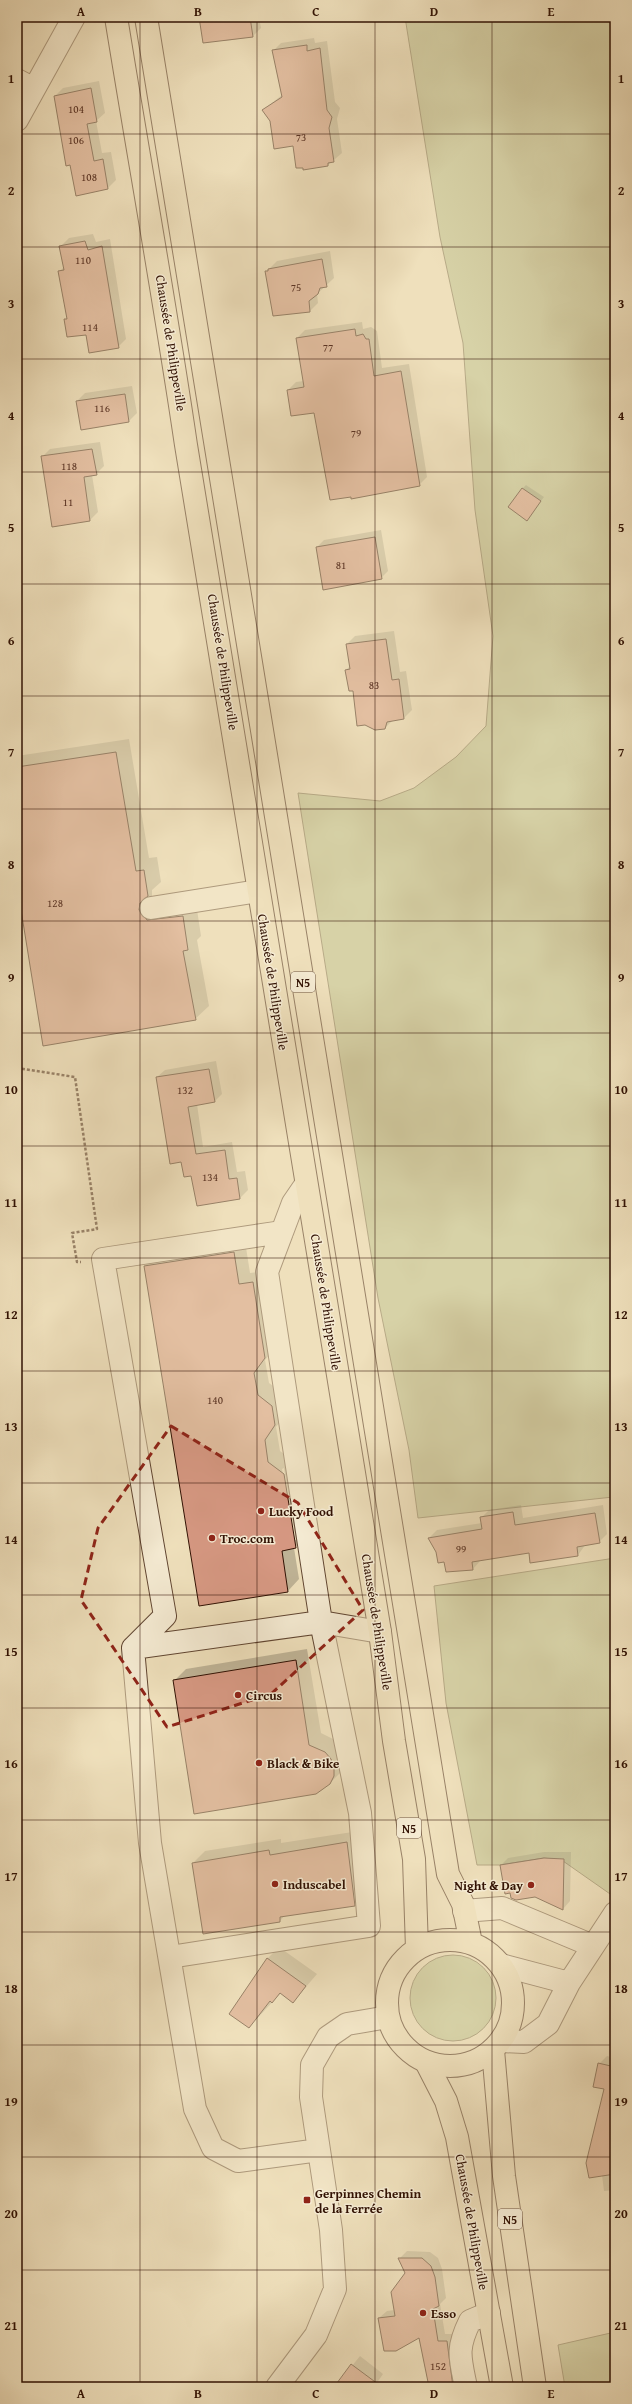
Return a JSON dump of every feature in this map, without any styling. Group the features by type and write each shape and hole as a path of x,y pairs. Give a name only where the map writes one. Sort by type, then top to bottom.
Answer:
{"main road":[{"name":"Chaussée de Philippeville","path":"116,17 147,203 160,267 258,891 380,1632 394,1741 414,1859 417,1949"},
{"name":"Chaussée de Philippeville","path":"146,17 447,1867 464,1911 471,1943"},
{"path":"452,1940 471,1943 488,1952 501,1965 511,1986 513,2000 510,2022 497,2045 478,2059 461,2065 444,2066 426,2062 409,2051 396,2036 388,2017 387,1997 392,1978 402,1962 417,1949 434,1942 452,1940"},
{"name":"N5","path":"497,2045 504,2176 535,2387"},
{"name":"Chaussée de Philippeville","path":"426,2062 446,2101 457,2138 502,2387"}],"street":[{"path":"17,120 25,84 74,17"},
{"path":"151,908 258,891"},
{"path":"170,1958 368,1926 360,1813 321,1622 267,1272 293,1203 306,1184"},
{"path":"282,1232 103,1259 165,1616 133,1648 150,1843 195,2109 213,2148 238,2161 319,2150"},
{"path":"133,1648 321,1622 380,1632"},
{"path":"464,1911 502,1908 593,1946"},
{"path":"497,2045 524,2042 548,2024 569,1983 615,1913"},
{"path":"501,1965 569,1983"},
{"path":"277,2387 316,2335 335,2289 331,2230 311,2097 312,2065 328,2037 347,2024 388,2017"},
{"path":"466,2387 459,2351 463,2335 470,2321 489,2313"}],"path":[{"path":"17,1068 75,1077 97,1229 72,1233 77,1262 103,1259"}],"highlighted area":[{"path":"171,1426 298,1503 363,1610 271,1694 167,1727 81,1600 98,1528"}],"green space":[{"path":"405,17 615,17 615,1512 613,1497 418,1518 409,1450 378,1298 298,793 380,801 414,788 456,757 486,726 493,636 475,510 463,343 440,237"},
{"path":"615,1558 615,1893 613,1896 563,1861 544,1858 500,1865 477,1865 446,1703 434,1586"},
{"path":"445,1955 461,1955 470,1958 484,1967 493,1981 496,1990 496,2006 493,2015 484,2029 470,2038 461,2041 445,2041 429,2034 422,2029 417,2022 410,2006 410,1990 417,1974 422,1967 429,1962"},
{"path":"615,2332 615,2387 565,2387 558,2345"}],"building":[{"path":"199,17 250,17 253,37 203,43"},
{"path":"307,45 307,51 320,48 327,110 332,117 329,128 334,162 328,163 328,166 303,170 303,168 296,168 293,146 274,149 270,121 262,110 282,97 272,50"},
{"path":"91,88 97,122 87,124 94,161 103,159 108,189 76,196 70,165 66,166 54,96"},
{"path":"85,241 88,250 102,246 119,348 89,353 86,335 67,337 64,319 67,319 58,271 64,270 59,246"},
{"path":"322,259 327,287 320,288 318,294 309,301 310,312 273,316 265,271 268,271 268,269"},
{"path":"355,329 356,336 363,334 366,339 369,339 374,376 401,371 420,486 351,499 351,497 330,500 314,413 291,416 287,390 304,387 296,338"},
{"path":"125,394 129,422 81,430 76,401"},
{"path":"92,449 97,475 84,477 90,521 52,527 41,456"},
{"path":"522,488 541,501 527,521 508,507"},
{"path":"375,537 382,579 323,590 316,547"},
{"path":"386,639 392,680 399,679 404,719 387,722 385,729 375,730 365,725 357,726 353,691 349,691 345,670 350,669 346,644"},
{"path":"116,752 136,871 144,870 148,896 140,903 139,910 147,920 183,916 188,950 183,951 196,1020 43,1046 17,885 17,767"},
{"path":"209,1069 215,1102 188,1107 196,1154 225,1150 229,1179 237,1178 240,1199 197,1206 191,1176 184,1177 181,1162 170,1164 156,1077"},
{"path":"234,1252 239,1284 253,1282 265,1358 254,1373 258,1395 272,1406 275,1425 265,1440 268,1462 284,1474 296,1548 282,1551 288,1592 199,1606 144,1266"},
{"path":"513,1512 515,1525 595,1513 600,1543 577,1547 578,1556 530,1563 529,1553 472,1562 473,1570 446,1572 444,1562 438,1563 436,1552 428,1538 482,1529 480,1517"},
{"name":"Black & Bike","path":"296,1660 309,1745 325,1752 331,1759 334,1767 334,1776 330,1784 316,1794 194,1814 173,1680"},
{"name":"Induscabel","path":"347,1842 355,1906 280,1917 280,1922 203,1934 192,1863 269,1850 270,1855"},
{"path":"544,1858 564,1859 563,1910 535,1897 516,1900 511,1898 510,1893 505,1894 500,1865"},
{"path":"267,1958 306,1986 293,2003 280,1993 272,2003 270,2001 249,2028 229,2014"},
{"path":"598,2063 615,2067 615,2174 589,2178 586,2163 604,2089 593,2087"},
{"path":"398,2258 422,2258 431,2266 435,2277 439,2306 433,2309 438,2341 447,2341 453,2387 429,2387 419,2338 396,2351 384,2351 378,2318 395,2316 391,2292 405,2273"},
{"path":"351,2364 382,2387 334,2387"}],"place":[{"name":"Lucky Food","path":"261,1511"},
{"name":"Troc.com","path":"212,1538"},
{"name":"Circus","path":"238,1695"},
{"name":"Black & Bike","path":"259,1763"},
{"name":"Induscabel","path":"275,1884"},
{"name":"Night & Day","path":"531,1885"},
{"name":"Gerpinnes Chemin de la Ferrée","path":"307,2200"},
{"name":"Esso","path":"423,2313"}]}
